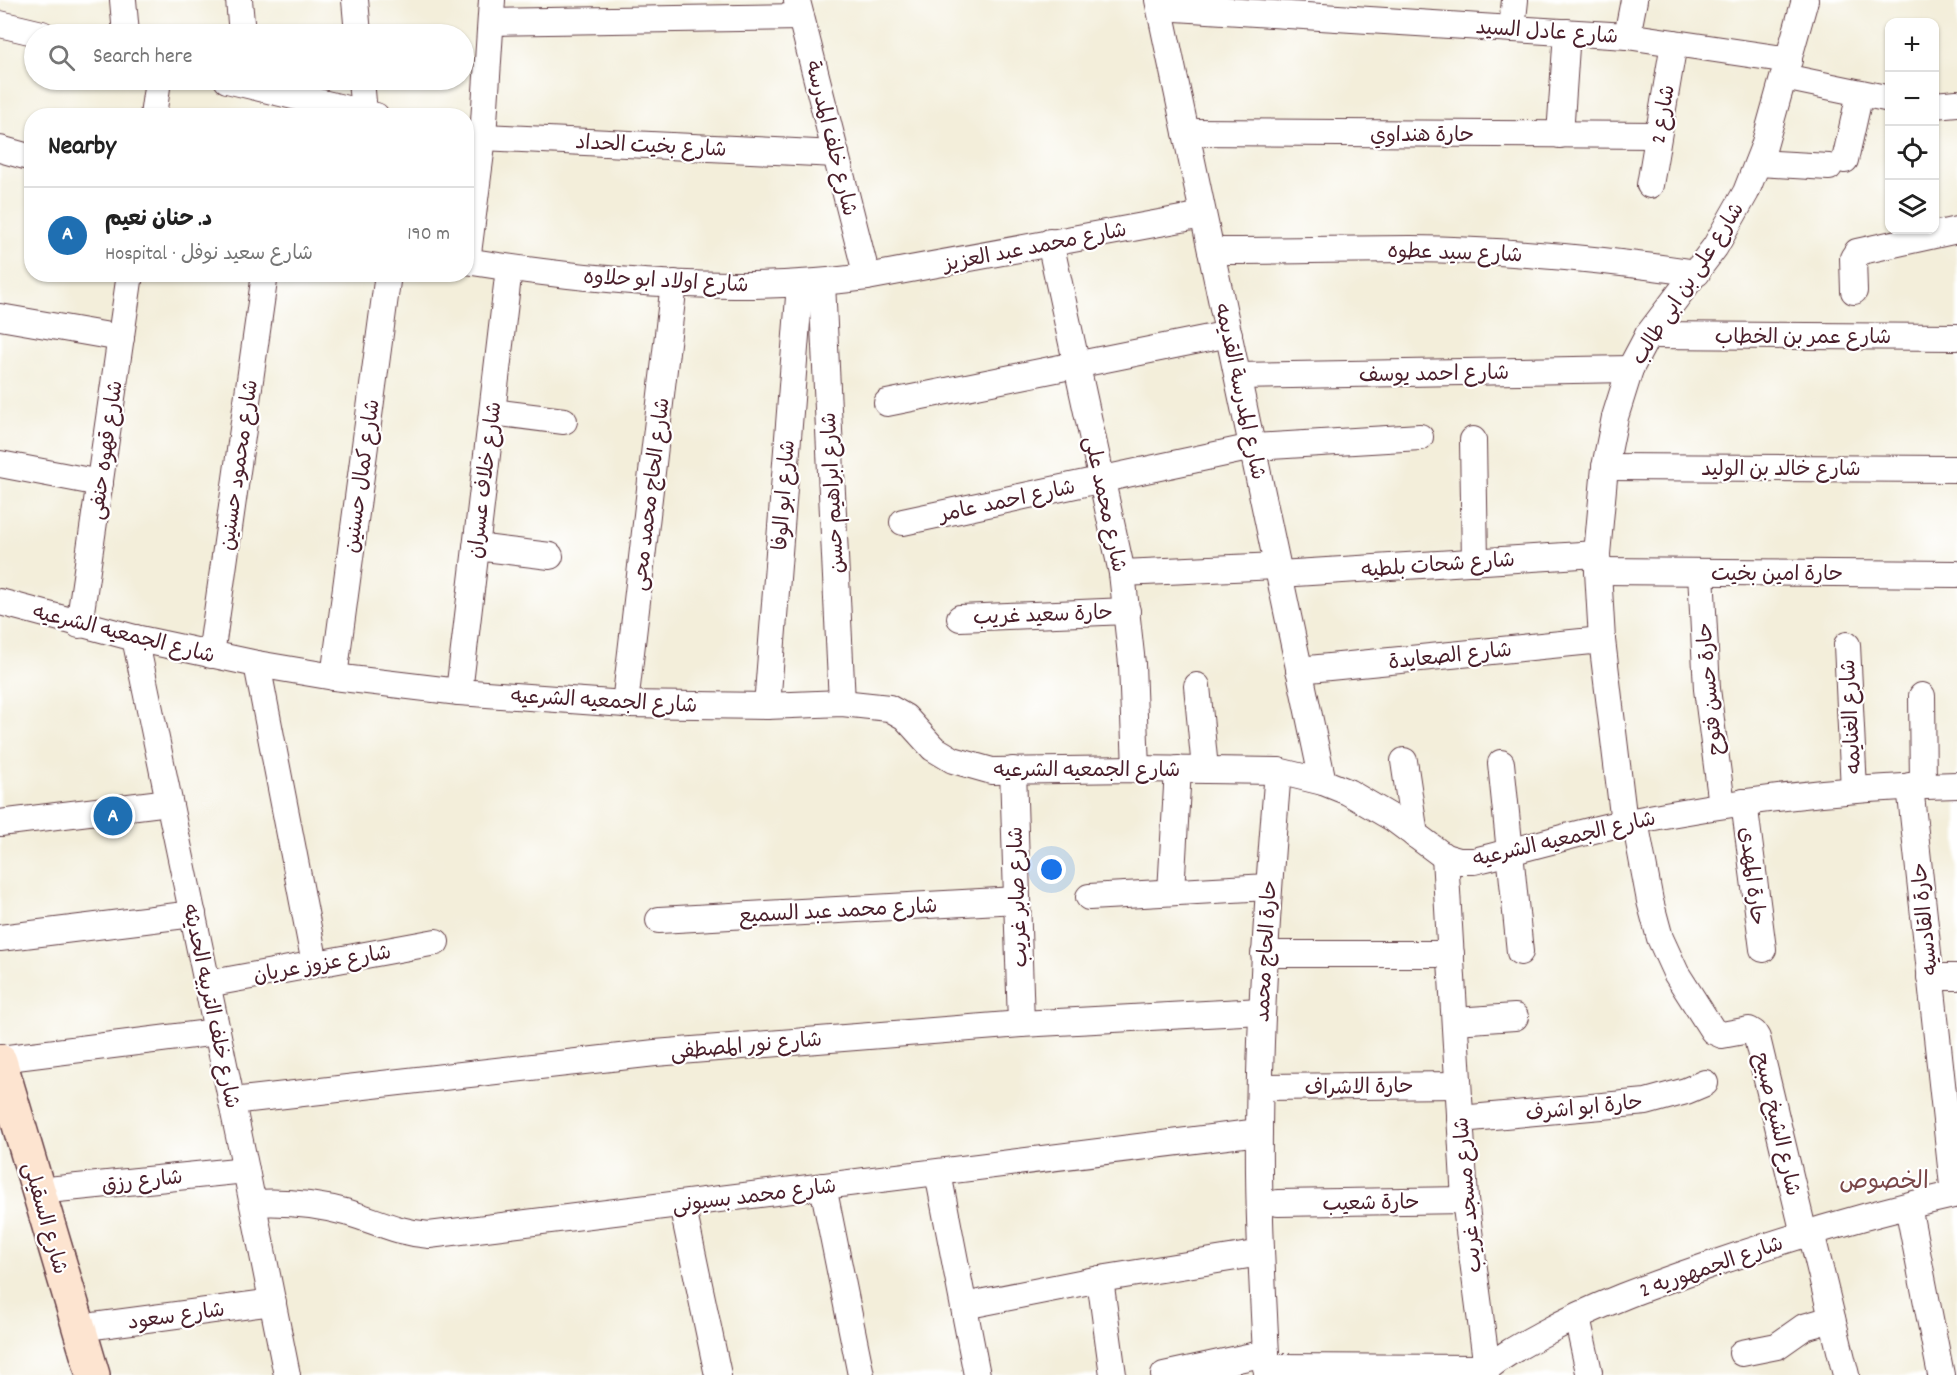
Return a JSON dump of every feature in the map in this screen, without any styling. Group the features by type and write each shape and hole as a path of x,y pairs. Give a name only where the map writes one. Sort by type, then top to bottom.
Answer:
{"street":[{"path":"123,0 125,24"},
{"path":"239,0 241,24"},
{"path":"355,0 357,24"},
{"path":"1512,29 1515,0"},
{"path":"1627,36 1634,0"},
{"name":"شارع على بن ابى طالب","path":"1630,822 1602,640 1597,563 1605,466 1615,417 1630,369 1648,335 1669,305 1697,273 1732,220 1758,163 1805,0"},
{"name":"شارع عادل السيد","path":"1159,3 1380,10 1512,29 1627,36 1674,43 1786,69 1860,93 1885,98"},
{"name":"شارع المدرسة القديمه","path":"1159,3 1323,782"},
{"path":"474,152 492,11 798,8"},
{"name":"شارع خلف المدرسة","path":"798,8 867,277"},
{"path":"0,24 24,30"},
{"path":"1560,135 1566,32"},
{"name":"شارع 2","path":"1650,185 1674,43"},
{"path":"154,108 157,90"},
{"path":"275,90 346,108"},
{"path":"364,90 368,108"},
{"path":"1758,163 1837,164 1860,93"},
{"path":"1939,105 1957,103"},
{"name":"حارة هنداوي","path":"1186,132 1658,135"},
{"name":"شارع بخيت الحداد","path":"475,136 836,154"},
{"path":"0,149 24,156"},
{"name":"شارع محمد عبد العزيز","path":"867,277 1203,214"},
{"path":"1854,291 1853,258 1857,252 1957,230"},
{"name":"شارع محمد على","path":"1050,242 1122,573 1135,706 1136,769"},
{"name":"شارع سيد عطوه","path":"1211,251 1411,249 1480,252 1617,261 1697,273"},
{"name":"شارع اولاد ابو حلاوه","path":"474,262 591,278 674,283 811,283 867,277"},
{"name":"شارع خلاف عسران","path":"459,692 509,268"},
{"name":"شارع قهوه حنفى","path":"79,625 129,282"},
{"name":"شارع محمود حسنين","path":"211,655 264,282"},
{"name":"شارع كمال حسنين","path":"334,677 387,282"},
{"name":"شارع الحاج محمد محى","path":"625,704 674,283"},
{"name":"شارع ابراهيم حسن","path":"811,283 842,703"},
{"name":"شارع ابو الوفا","path":"767,706 811,283"},
{"path":"0,317 121,338"},
{"path":"887,403 1229,334"},
{"name":"شارع عمر بن الخطاب","path":"1648,335 1957,337"},
{"name":"شارع احمد يوسف","path":"1238,376 1630,369"},
{"path":"493,412 564,421"},
{"name":"شارع احمد عامر","path":"903,522 1253,447 1420,437"},
{"path":"1473,440 1475,562"},
{"path":"0,464 100,483"},
{"name":"شارع خالد بن الوليد","path":"1605,466 1957,469"},
{"path":"476,547 550,556"},
{"name":"شارع شحات بلطيه","path":"1122,573 1278,570 1475,562 1597,563"},
{"name":"حارة امين بخيت","path":"1597,563 1701,573 1957,574"},
{"name":"حارة حسن فتوح","path":"1701,573 1707,689 1733,803"},
{"name":"شارع الجمعيه الشرعيه","path":"0,602 79,625 211,655 334,677 459,692 625,704 767,706 842,703 889,708 905,717 933,748 952,760 992,771 1136,769 1278,771 1323,782 1372,804 1445,857 1459,861 1474,861 1630,822 1733,803 1854,790 1957,785"},
{"name":"حارة سعيد غريب","path":"960,618 1127,611"},
{"name":"شارع خلف التربيه الحديثه","path":"135,638 287,1375"},
{"name":"شارع الصعايدة","path":"1299,669 1602,640"},
{"name":"شارع الغنايمه","path":"1847,645 1854,790"},
{"path":"257,664 315,964"},
{"path":"1197,686 1205,769"},
{"name":"حارة القادسيه","path":"1922,696 1917,786 1930,977 1956,1194"},
{"path":"1404,761 1415,836"},
{"path":"1501,763 1520,952"},
{"path":"1171,892 1178,769"},
{"name":"شارع صابر غريب","path":"1013,770 1021,1024"},
{"name":"حارة الحاج محمد","path":"1266,1365 1259,1132 1261,1011 1278,771"},
{"path":"0,823 169,802"},
{"name":"حارة المهدى","path":"1733,803 1763,949"},
{"name":"شارع الشيخ صبيح","path":"1630,822 1654,920 1676,973 1713,1031 1722,1035 1746,1029 1752,1031 1756,1036 1845,1375"},
{"name":"شارع مسجد غريب","path":"1445,857 1465,1200 1483,1371"},
{"path":"1089,897 1268,887"},
{"name":"شارع محمد عبد السميع","path":"658,920 1017,900"},
{"path":"0,939 193,914"},
{"name":"شارع عزوز عريان","path":"207,984 436,942"},
{"path":"1264,954 1451,954"},
{"path":"1930,977 1957,977"},
{"name":"شارع نور المصطفى","path":"232,1101 655,1053 1021,1024 1261,1011"},
{"path":"1455,1021 1515,1014"},
{"path":"0,1060 218,1032"},
{"name":"شارع السقيلى","path":"0,1060 93,1375"},
{"name":"حارة ابو اشرف","path":"1460,1119 1626,1105 1667,1097 1705,1083"},
{"name":"حارة الاشراف","path":"1260,1087 1458,1085"},
{"name":"شارع محمد بسيونى","path":"253,1203 278,1202 328,1208 393,1230 429,1235 1259,1132"},
{"name":"شارع رزق","path":"38,1191 246,1170"},
{"path":"938,1173 977,1375"},
{"path":"823,1186 861,1375"},
{"name":"شارع الجمهوريه 2","path":"1483,1371 1521,1346 1577,1317 1670,1279 1807,1233 1956,1194"},
{"name":"حارة شعيب","path":"1278,1203 1465,1200"},
{"path":"682,1204 718,1375"},
{"path":"1908,1206 1938,1374"},
{"path":"964,1306 1101,1279 1261,1253"},
{"path":"1101,1279 1113,1375"},
{"name":"شارع سعود","path":"79,1328 273,1302"},
{"path":"1577,1317 1589,1372"},
{"path":"1742,1353 1777,1346 1804,1327 1832,1319"},
{"path":"1164,1375 1266,1365 1483,1371"}],"place":[{"name":"د. حنان نعيم","path":"113,816"}],"district":[{"name":"الخصوص","path":"1884,1180"}]}
